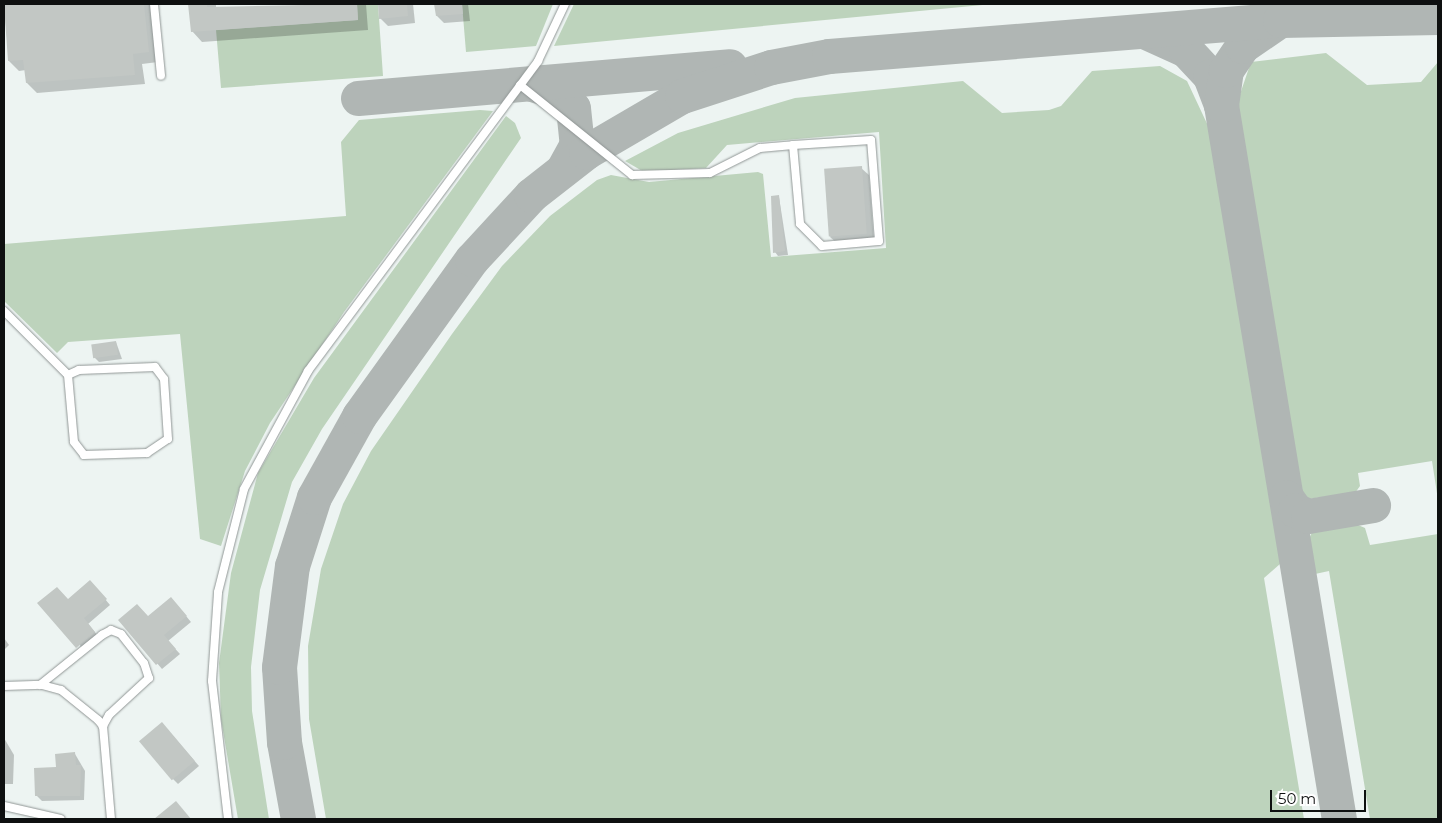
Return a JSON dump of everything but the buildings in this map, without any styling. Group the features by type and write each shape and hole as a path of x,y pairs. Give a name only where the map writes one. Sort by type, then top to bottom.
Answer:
{"lane":[{"path":"154,4 161,76"},
{"path":"228,819 212,680 218,592 244,489 308,371 538,61 565,4"},
{"path":"520,85 632,175 710,173 760,148 793,145 871,140 879,241 822,246 800,224 793,145"},
{"path":"4,311 68,375 74,442 84,455 147,453 168,439 164,379 155,368 79,370 68,375"},
{"path":"40,685 102,635 111,630 121,634 144,663 149,678 109,715 103,726 111,819"},
{"path":"4,686 40,685 62,690 86,706 103,726"},
{"path":"4,806 61,819"}],"green space":[{"path":"357,4 378,4 383,76 221,88 216,30 358,20"},
{"path":"462,4 553,4 536,46 466,52"},
{"path":"574,4 993,4 554,46"},
{"path":"1326,53 1367,85 1421,82 1438,62 1438,500 1432,461 1358,473 1360,486 1355,493 1307,499 1298,485 1237,103 1251,62"},
{"path":"1160,66 1187,81 1210,130 1280,558 1280,564 1264,578 1304,819 326,819 309,719 308,646 321,569 343,504 371,451 452,334 502,266 550,216 597,180 611,175 649,182 758,172 763,174 771,257 886,248 879,132 727,145 706,168 644,172 625,161 678,133 795,98 963,81 1002,113 1049,110 1061,106 1092,71"},
{"path":"480,110 493,111 344,312 270,423 245,471 221,546 200,539 180,334 68,342 57,353 4,301 4,244 346,216 341,142 359,120"},
{"path":"506,116 515,123 521,138 322,429 292,482 260,590 251,667 252,711 269,819 238,819 221,719 219,663 231,573 258,473 314,378"},
{"path":"1358,525 1365,528 1370,545 1438,534 1438,819 1370,819 1329,571 1315,574 1309,539 1313,530"}],"taxiway":[{"path":"298,819 284,742 279,667 292,566 314,497 359,416 472,259 531,195 586,152 682,96 771,67 829,56 1280,20 1438,17"},
{"path":"1221,105 1226,70 1242,46 1280,20"},
{"path":"1144,31 1186,50 1210,76 1221,105 1339,819"},
{"path":"358,98 730,66"},
{"path":"532,84 559,92 573,108 577,144 563,169"},
{"path":"1286,497 1295,510 1308,516 1373,505"}]}
